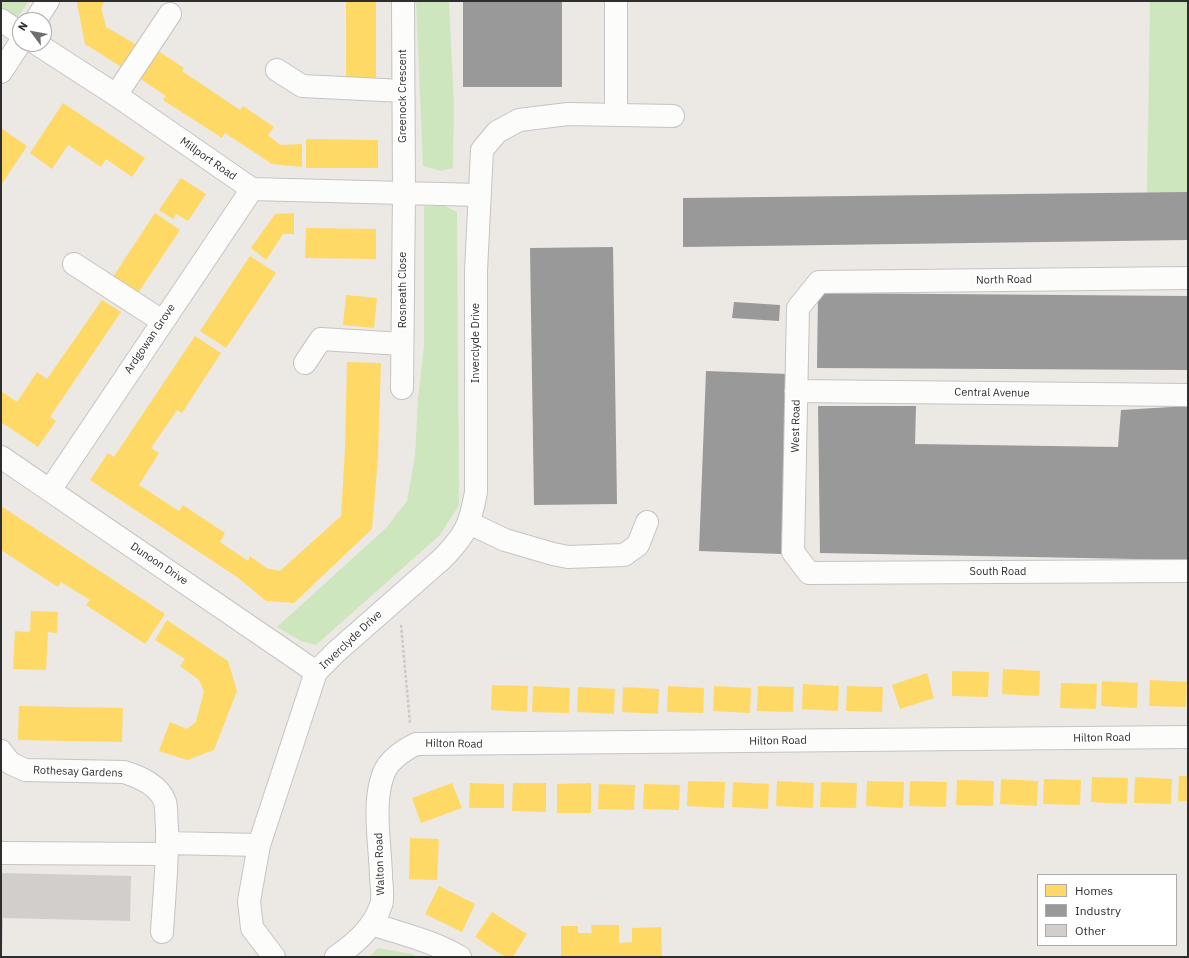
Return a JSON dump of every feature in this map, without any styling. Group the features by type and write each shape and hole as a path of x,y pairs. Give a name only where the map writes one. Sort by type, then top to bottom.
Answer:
{"street":[{"path":"41,12 48,1"},
{"name":"Greenock Crescent","path":"402,1 404,192"},
{"path":"616,1 616,115"},
{"path":"116,95 170,14"},
{"path":"1,20 12,28"},
{"path":"1,72 14,52"},
{"name":"Millport Road","path":"49,52 116,95 252,189"},
{"path":"277,70 302,86 403,90"},
{"name":"Inverclyde Drive","path":"316,672 336,652 458,542 471,520 476,492 476,271 482,150 497,132 519,120 568,114 673,116"},
{"path":"252,189 479,195"},
{"name":"Ardgowan Grove","path":"50,490 252,189"},
{"name":"Rosneath Close","path":"402,388 404,192"},
{"path":"74,264 162,321"},
{"name":"North Road","path":"819,282 1188,278"},
{"name":"West Road","path":"809,573 793,552 798,308 819,282"},
{"path":"305,363 321,339 402,344"},
{"name":"Central Avenue","path":"796,391 1188,394"},
{"name":"Dunoon Drive","path":"1,457 316,672"},
{"path":"469,524 505,540 568,557 624,554 638,545 647,522"},
{"name":"South Road","path":"809,573 1188,571"},
{"path":"274,957 252,928 249,900 259,845 316,672"},
{"name":"Hilton Road","path":"382,776 398,755 416,744 488,745 1188,737"},
{"name":"Rothesay Gardens","path":"4,759 25,770 124,772 148,782 157,791 165,802 167,848 162,932"},
{"name":"Walton Road","path":"336,957 359,938 372,924 382,904 378,802 382,776"},
{"path":"1,853 259,845"},
{"path":"372,924 439,946 460,957"}],"path":[{"path":"399,596 412,746"}],"green space":[{"path":"4,1 29,1 21,12 12,12 12,18 1,11 1,6"},
{"path":"416,1 449,1 454,105 453,168 441,171 423,166"},
{"path":"1150,1 1188,1 1188,193 1147,194"},
{"path":"424,206 445,206 457,212 459,505 440,535 316,645 301,641 277,627 386,528 407,501 415,456 418,399 424,346"},
{"path":"378,948 412,954 418,957 369,957"}],"building: Homes":[{"path":"79,1 105,1 101,7 106,27 137,45 123,68 85,44 77,3"},
{"path":"346,1 376,1 376,78 346,78"},
{"path":"155,49 184,68 182,71 240,110 243,106 274,127 268,135 280,145 302,144 302,167 272,164 225,133 222,138 163,100 166,96 136,76"},
{"path":"63,103 145,158 132,177 106,159 101,167 68,145 52,169 30,153"},
{"path":"1,128 27,146 1,185"},
{"path":"306,139 378,140 378,168 306,168"},
{"path":"181,178 206,194 188,221 176,214 173,219 159,210"},
{"path":"155,213 180,230 138,293 113,277"},
{"path":"294,213 294,234 283,234 266,260 251,248 275,214"},
{"path":"306,228 376,229 376,259 305,258"},
{"path":"250,256 276,273 226,348 200,331"},
{"path":"346,295 377,298 374,328 343,325"},
{"path":"102,300 121,312 50,417 56,421 38,447 1,422 1,391 17,402 37,372 47,379"},
{"path":"195,336 221,353 182,413 177,410 151,448 159,453 139,485 179,511 183,505 225,533 220,542 248,561 250,556 266,568 280,571 341,516 345,449 347,362 381,363 378,458 372,529 294,603 266,601 237,577 90,480 108,453 114,457"},
{"path":"1,506 165,614 145,644 86,605 90,600 61,582 58,587 1,550"},
{"path":"31,611 58,612 57,633 48,632 46,670 13,669 15,631 30,632"},
{"path":"167,620 228,661 237,691 214,750 187,760 159,751 170,722 187,729 196,722 204,691 199,680 180,666 185,659 155,640"},
{"path":"1003,669 1040,671 1039,696 1002,694"},
{"path":"952,671 989,672 988,697 952,696"},
{"path":"927,673 934,698 900,709 892,685"},
{"path":"1150,680 1187,682 1186,707 1149,706"},
{"path":"1102,681 1138,683 1137,708 1101,706"},
{"path":"1061,683 1097,684 1096,709 1060,708"},
{"path":"803,684 839,686 838,711 802,709"},
{"path":"492,685 528,686 527,712 491,710"},
{"path":"533,686 570,688 569,713 532,712"},
{"path":"668,686 704,688 703,713 667,712"},
{"path":"714,686 751,688 750,713 713,711"},
{"path":"758,686 794,687 793,712 757,711"},
{"path":"847,686 883,687 882,712 846,711"},
{"path":"578,687 615,689 614,714 577,712"},
{"path":"623,687 659,689 658,714 622,712"},
{"path":"19,706 123,708 122,742 18,740"},
{"path":"1179,776 1188,776 1188,801 1178,801"},
{"path":"1092,777 1128,778 1127,804 1091,802"},
{"path":"1135,777 1172,779 1171,804 1134,803"},
{"path":"1001,779 1038,781 1037,806 1000,804"},
{"path":"1044,779 1081,780 1080,805 1043,804"},
{"path":"957,780 994,781 993,806 956,805"},
{"path":"688,781 725,782 724,808 687,806"},
{"path":"777,781 814,783 813,808 776,806"},
{"path":"867,781 904,782 903,808 866,806"},
{"path":"910,781 947,782 946,807 909,806"},
{"path":"733,782 769,784 768,809 732,807"},
{"path":"821,782 857,783 856,808 820,807"},
{"path":"452,783 462,808 421,823 412,798"},
{"path":"470,783 504,784 504,808 469,808"},
{"path":"513,783 546,783 546,812 512,811"},
{"path":"591,783 591,813 557,813 557,784"},
{"path":"599,784 635,785 634,810 598,809"},
{"path":"644,784 680,785 679,810 643,809"},
{"path":"410,838 439,839 437,880 409,879"},
{"path":"439,886 475,904 462,932 425,914"},
{"path":"492,912 527,934 513,957 505,957 475,937"},
{"path":"591,925 619,925 619,943 632,942 632,928 661,927 662,957 561,957 561,926 578,926 578,933 592,933"}],"building: Industry":[{"path":"463,1 562,1 562,87 463,87"},
{"path":"1188,192 1188,240 683,247 683,198"},
{"path":"613,247 617,504 534,505 530,248"},
{"path":"818,293 1188,296 1188,370 817,368"},
{"path":"734,302 780,305 779,321 732,318"},
{"path":"706,371 788,374 781,554 699,551"},
{"path":"818,406 916,406 915,444 1118,447 1121,410 1188,406 1188,560 820,553"}],"building: Other":[{"path":"1,873 131,876 130,921 3,918 1,952"}]}
